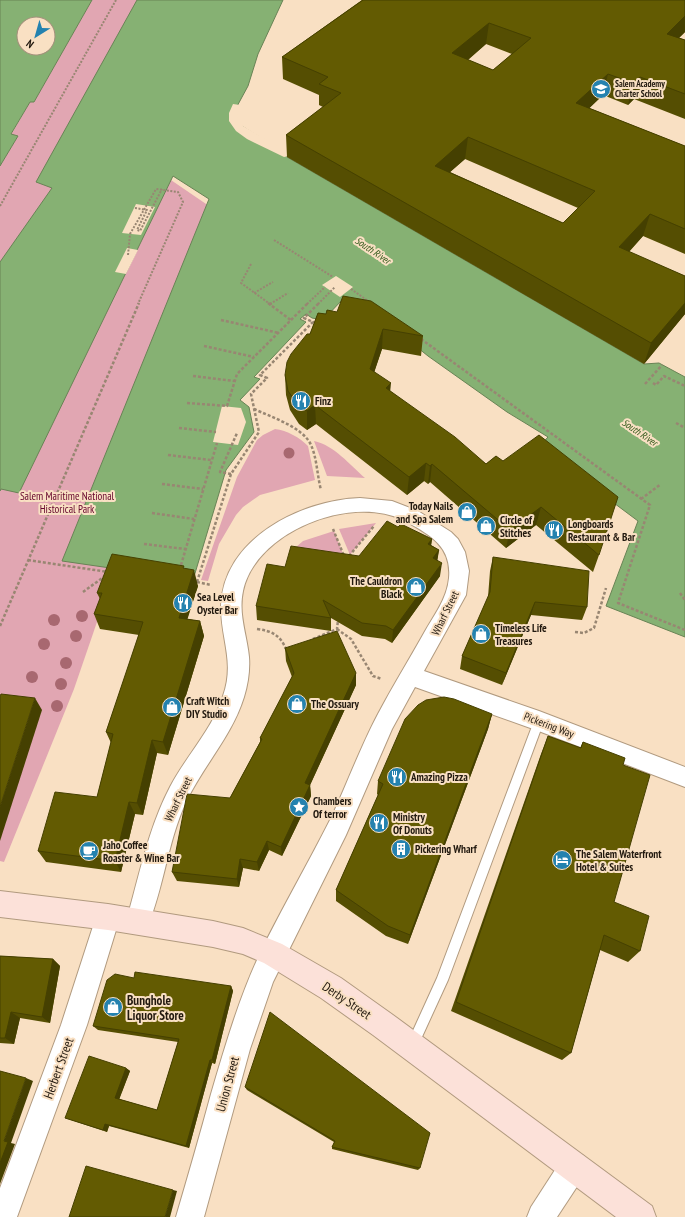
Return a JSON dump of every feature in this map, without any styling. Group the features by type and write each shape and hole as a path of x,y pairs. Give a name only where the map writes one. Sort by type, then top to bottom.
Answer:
{"main road":[{"name":"Derby Street","path":"0,904 108,917 213,934 243,942 273,953 331,988 412,1046 641,1217"}],"street":[{"name":"Wharf Street","path":"138,922 164,829 178,795 194,766 223,722 234,696 239,670 230,606 235,583 243,566 259,546 280,529 306,516 332,508 363,506 389,508 412,516 432,528 448,541 458,556 460,574 456,595 384,723 338,827 273,953"},
{"name":"Pickering Way","path":"408,680 539,721 685,777"},
{"name":"Herbert Street","path":"3,1217 74,1025 108,917"},
{"name":"Union Street","path":"190,1217 237,1048 250,1009 273,953"},
{"path":"541,1217 574,1166"}],"lane":[{"path":"412,1046 442,980 539,721"}],"path":[{"path":"0,206 116,0"},
{"path":"0,626 27,560 184,202 178,192 161,191 156,188 130,234 128,255"},
{"path":"134,208 147,210 137,230 140,231 161,191"},
{"path":"274,240 333,278"},
{"path":"251,264 241,283 292,321"},
{"path":"254,293 273,282"},
{"path":"187,402 226,406 236,374 326,287"},
{"path":"197,582 231,474 259,432 251,394 267,378 260,375 313,322 304,318 335,287"},
{"path":"351,288 370,302"},
{"path":"269,305 288,293"},
{"path":"221,320 280,333"},
{"path":"420,338 560,438 650,505 618,603 685,630"},
{"path":"204,346 254,358"},
{"path":"646,384 662,365"},
{"path":"193,376 234,381"},
{"path":"653,384 656,386 664,376 685,386"},
{"path":"254,409 291,428 306,438 311,445 325,511 346,560"},
{"path":"676,423 685,428"},
{"path":"179,428 216,432"},
{"path":"231,474 220,472 237,433"},
{"path":"181,565 216,443"},
{"path":"168,455 211,460"},
{"path":"162,484 203,489"},
{"path":"642,499 661,484"},
{"path":"152,513 194,519"},
{"path":"346,560 376,523"},
{"path":"144,544 185,549"},
{"path":"338,559 346,560"},
{"path":"27,560 110,572 83,592"},
{"path":"189,581 211,585"},
{"path":"575,632 584,633 594,628 606,588"},
{"path":"680,593 685,600"},
{"path":"337,629 339,614"},
{"path":"255,629 272,631 282,639 286,649 293,646"},
{"path":"337,629 351,639 373,676 408,680"},
{"path":"308,641 337,629"}],"green space":[{"path":"92,0 158,0 0,297 0,166 18,136 11,135 30,102 34,102"},
{"name":"Salem Maritime National Historical Park","path":"143,161 234,223 74,689 4,862 0,861 0,454"},
{"path":"275,429 293,435 308,446 315,480 260,495 243,507 236,515 219,544 208,581 201,580 237,477 257,440"},
{"path":"314,441 321,443 335,451 365,478 327,476"},
{"path":"376,523 350,555 339,529"},
{"path":"334,531 344,556 295,548 303,541"}],"water":[{"path":"0,0 92,0 34,102 30,102 11,134 18,136 0,166"},
{"name":"South River","path":"137,0 283,0 258,54 248,86 235,110 237,123 285,153 287,157 644,364 659,363 685,377 685,637 606,606 638,521 539,447 548,437 507,412 428,356 392,327 344,298 323,320 312,318 306,314 300,319 306,322 254,377 260,379 240,400 249,407 254,432 226,470 193,580 62,561 209,199 173,176 19,493 1,489 0,491 0,262 52,188 36,182"}],"pier":[{"path":"233,104 240,105 237,116 243,126 286,151 289,156 284,157 247,139 236,131 229,121 229,113"},
{"path":"136,204 155,207 141,235 122,233"},
{"path":"127,248 138,250 126,274 115,272"},
{"path":"336,276 353,287 340,297 322,285"},
{"path":"222,406 241,408 246,422 238,445 213,442"}],"building":[{"path":"363,0 685,0 685,16 667,34 685,40 685,94 640,77 633,83 608,74 576,103 685,146 685,229 650,214 619,247 685,276 685,303 651,343 286,135 341,93 319,84 328,77 282,57","holes":["489,23 531,38 493,70 452,53","468,137 595,191 563,223 435,166"]},
{"path":"343,296 371,301 423,336 383,329 370,369 391,383 386,388 455,437 486,464 496,456 503,461 539,435 618,497 599,555 541,507 510,530 432,464 430,466 426,463 409,477 315,405 307,411 298,405 288,391 285,375 287,362 291,354 307,334 310,334 318,313 326,314 327,310 337,312"},
{"path":"387,521 398,527 401,524 432,539 428,544 439,550 433,558 442,563 393,630 386,626 362,623 323,600 331,618 256,606 267,564 285,567 291,546 359,556"},
{"path":"112,554 184,566 183,568 194,570 179,618 200,621 163,742 152,740 137,803 129,802 115,861 38,851 55,792 97,797 113,734 106,732 143,622 94,614 102,593 97,593"},
{"path":"493,557 589,571 587,607 535,602 506,673 462,656 490,592"},
{"path":"337,631 356,673 305,783 310,785 281,847 267,841 257,862 240,859 237,879 172,872 187,794 230,798 262,739 260,738 294,673 285,648"},
{"path":"1,694 35,698 0,807 0,696"},
{"name":"Pickering Wharf","path":"444,697 454,699 492,714 410,935 388,926 336,890 383,784 378,781 405,719 418,705 426,700"},
{"name":"The Salem Waterfront Hotel & Suites","path":"548,736 581,748 583,742 625,758 623,765 650,775 614,902 649,916 640,951 604,935 571,1053 456,1002"},
{"path":"0,956 53,959 42,1017 11,1012 5,1038 0,1038"},
{"path":"135,972 231,986 212,1060 210,1060 186,1146 105,1124 103,1130 65,1118 89,1056 126,1068 115,1098 157,1110 179,1039 93,1026 107,980 115,974 134,978"},
{"path":"270,1012 430,1133 420,1168 332,1147 335,1141 245,1087"},
{"path":"0,1071 26,1078 4,1141 8,1142 0,1163"},
{"path":"86,1166 173,1190 165,1217 69,1217"}],"place":[{"name":"Salem Academy Charter School","path":"601,89"},
{"name":"Finz","path":"301,401"},
{"name":"Today Nails and Spa Salem","path":"467,512"},
{"name":"Circle of Stitches","path":"486,526"},
{"name":"Longboards Restaurant & Bar","path":"554,530"},
{"name":"The Cauldron Black","path":"416,587"},
{"name":"Sea Level Oyster Bar","path":"183,603"},
{"name":"Timeless Life Treasures","path":"481,634"},
{"name":"The Ossuary","path":"297,704"},
{"name":"Craft Witch DIY Studio","path":"172,707"},
{"name":"Amazing Pizza","path":"397,777"},
{"name":"Chambers Of terror","path":"299,807"},
{"name":"Ministry Of Donuts","path":"379,823"},
{"name":"Pickering Wharf","path":"401,849"},
{"name":"Jaho Coffee Roaster & Wine Bar","path":"89,851"},
{"name":"The Salem Waterfront Hotel & Suites","path":"562,860"},
{"name":"Bunghole Liquor Store","path":"113,1007"}]}
